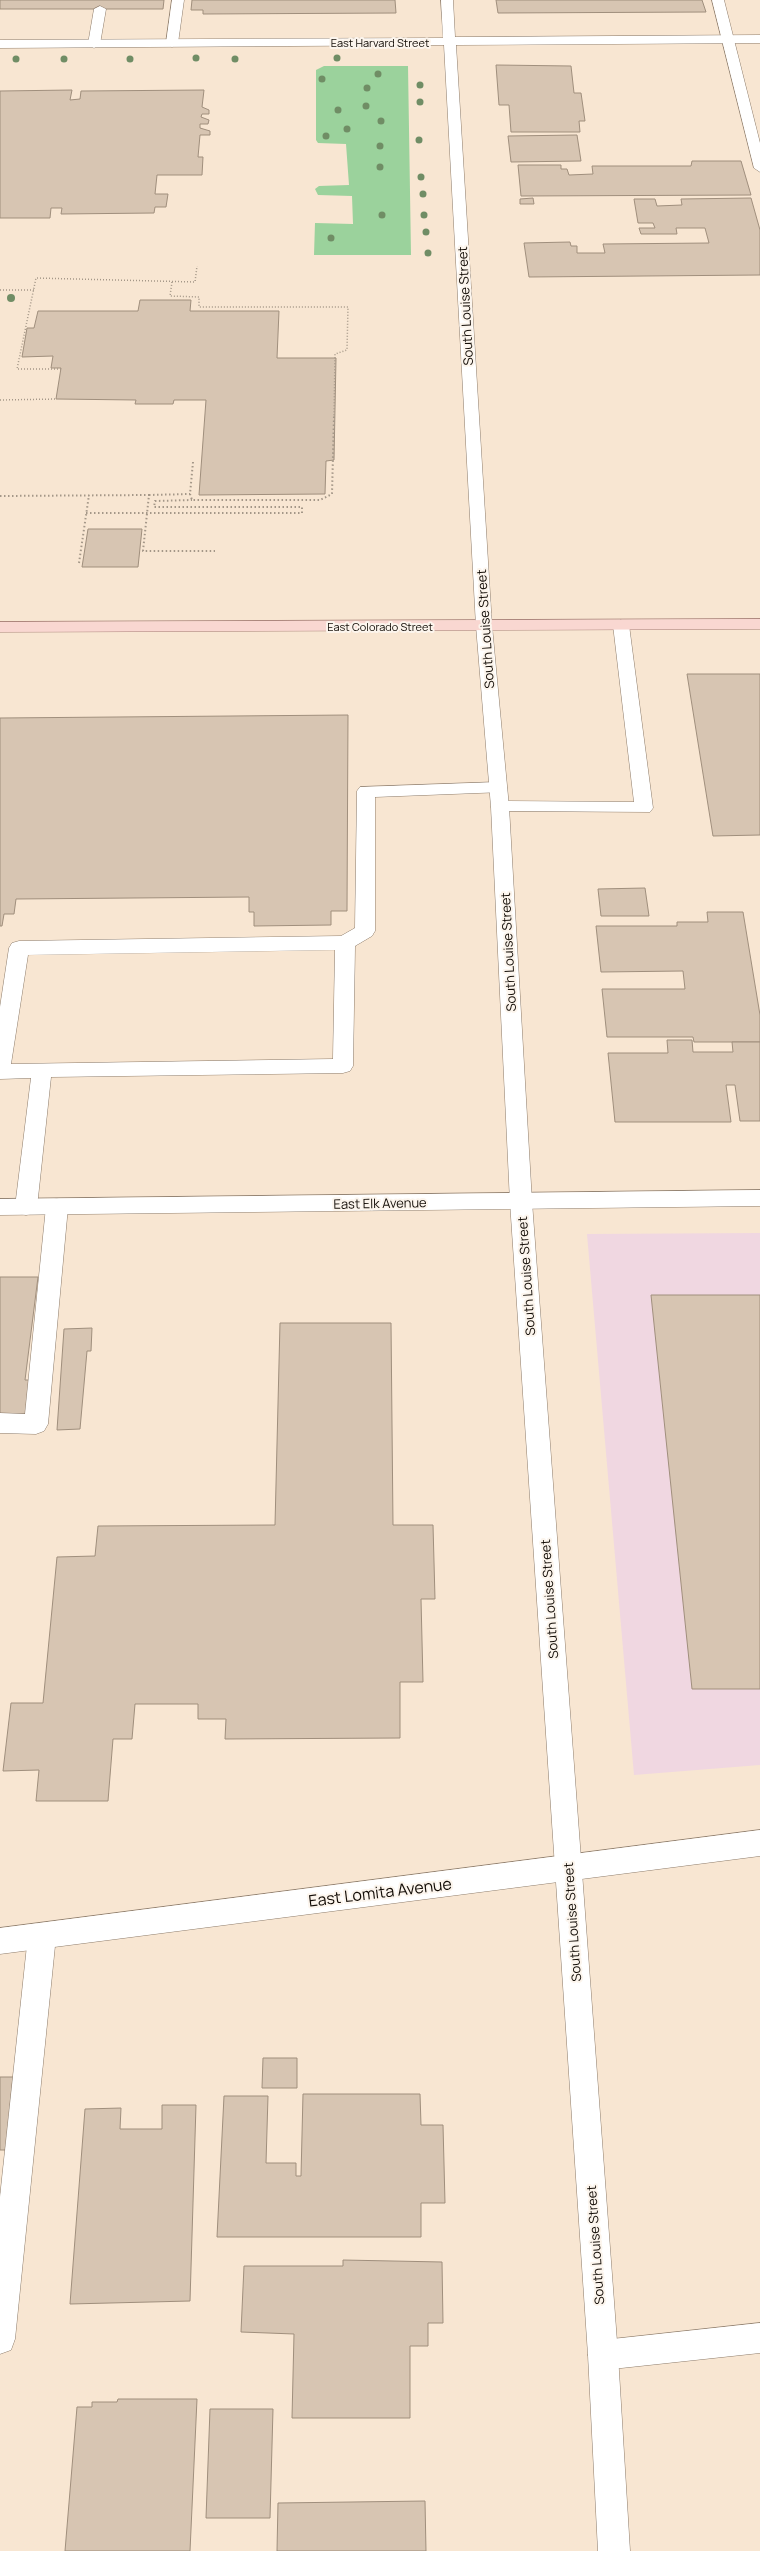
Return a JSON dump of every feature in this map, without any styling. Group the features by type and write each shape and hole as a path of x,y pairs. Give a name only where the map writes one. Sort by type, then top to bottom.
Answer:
{"main road":[{"name":"East Colorado Street","path":"0,628 760,624"}],"street":[{"path":"172,43 178,0"},
{"name":"South Louise Street","path":"447,0 484,626 499,798 521,1202 603,2355 614,2551"},
{"path":"718,0 760,168"},
{"path":"94,44 100,9"},
{"name":"East Harvard Street","path":"0,44 760,39"},
{"path":"345,943 343,1066 42,1070 0,1072 19,948 345,943 365,931 366,791 644,808 621,625"},
{"path":"26,1207 42,1070"},
{"name":"East Elk Avenue","path":"0,1207 760,1198"},
{"path":"0,1423 36,1424 56,1207"},
{"name":"East Lomita Avenue","path":"0,1941 760,1844"},
{"path":"0,2340 42,1936"},
{"path":"603,2355 760,2338"}],"path":[{"path":"61,370 17,369 36,278 138,279 153,283 195,282 197,266"},
{"path":"86,513 302,513 302,507 154,507 155,502 192,500 320,500 332,494 336,354 347,350 348,307 199,307 199,297 170,296 172,282"},
{"path":"0,290 34,290"},
{"path":"0,400 56,399"},
{"path":"192,500 190,494 193,462"},
{"path":"0,496 190,494"},
{"path":"79,563 89,495"},
{"path":"149,495 143,551 215,551"}],"shaded area":[{"path":"760,1233 760,1765 634,1775 587,1234"}],"green space":[{"path":"324,66 408,66 411,255 314,255 315,223 353,224 352,196 318,195 315,189 319,186 349,185 346,144 318,143 316,140 316,70"}],"building":[{"path":"0,0 164,0 163,9 0,9"},
{"path":"192,0 395,0 396,13 203,14 203,10 191,10"},
{"path":"496,0 702,0 706,12 498,13"},
{"path":"496,65 571,66 574,93 581,93 585,121 579,121 580,132 511,132 509,105 499,105"},
{"path":"72,90 70,100 80,99 81,91 204,90 202,107 209,110 209,114 202,114 201,117 209,120 208,124 200,124 200,128 210,131 210,135 200,135 198,157 203,157 202,175 157,175 155,194 168,194 166,207 155,207 154,213 61,214 62,208 51,208 50,218 0,218 0,91"},
{"path":"577,135 581,161 511,162 508,136"},
{"path":"692,161 741,161 751,195 521,196 518,165 561,165 561,169 567,169 569,175 593,174 592,166 691,166"},
{"path":"533,198 534,204 520,204 520,199"},
{"path":"751,198 760,230 760,275 529,277 524,243 570,242 571,246 577,246 577,253 605,253 603,244 709,243 705,228 676,228 677,234 641,234 639,228 655,228 653,223 638,223 634,199 655,199 657,206 682,205 681,199"},
{"path":"140,300 191,300 190,311 279,311 277,358 336,358 334,460 326,461 325,494 199,495 206,400 174,400 173,404 135,404 136,400 56,399 61,368 51,368 53,356 22,357 27,328 34,328 38,311 138,311"},
{"path":"88,529 142,529 138,567 82,567"},
{"path":"687,674 760,674 760,835 713,836"},
{"path":"348,715 347,911 331,911 331,925 254,926 254,912 249,912 249,897 16,899 14,914 4,914 2,926 0,926 0,718"},
{"path":"645,888 649,916 601,916 598,889"},
{"path":"707,912 743,912 760,1015 760,1042 694,1042 693,1037 607,1037 602,989 685,989 683,971 601,972 596,926 677,926 677,922 708,922"},
{"path":"667,1040 692,1040 693,1052 733,1052 732,1042 760,1042 760,1121 740,1121 735,1085 726,1085 731,1122 615,1122 608,1053 668,1053"},
{"path":"0,1277 38,1277 25,1380 35,1380 31,1414 0,1414"},
{"path":"651,1295 760,1295 760,1689 692,1689"},
{"path":"280,1323 391,1323 393,1525 433,1525 435,1599 421,1599 423,1682 400,1682 400,1738 225,1739 226,1719 198,1719 198,1704 135,1704 132,1739 113,1739 108,1801 36,1801 39,1770 3,1771 11,1703 43,1703 57,1557 95,1556 98,1526 275,1525"},
{"path":"92,1328 91,1351 87,1351 80,1429 57,1430 64,1329"},
{"path":"263,2058 297,2058 297,2088 262,2088"},
{"path":"0,2077 13,2077 6,2150 0,2150"},
{"path":"303,2094 420,2094 421,2125 443,2125 445,2203 421,2203 421,2237 217,2237 224,2096 268,2096 266,2163 296,2163 296,2176 301,2176"},
{"path":"162,2105 196,2105 190,2301 70,2304 85,2109 121,2108 120,2129 162,2129"},
{"path":"343,2260 442,2262 443,2323 428,2323 428,2346 410,2346 410,2418 292,2418 294,2334 241,2332 244,2266 343,2266"},
{"path":"118,2399 197,2399 190,2551 65,2551 77,2407 92,2407 92,2402 117,2402"},
{"path":"210,2409 273,2409 270,2518 206,2518"},
{"path":"425,2501 426,2551 277,2551 278,2503"}]}
